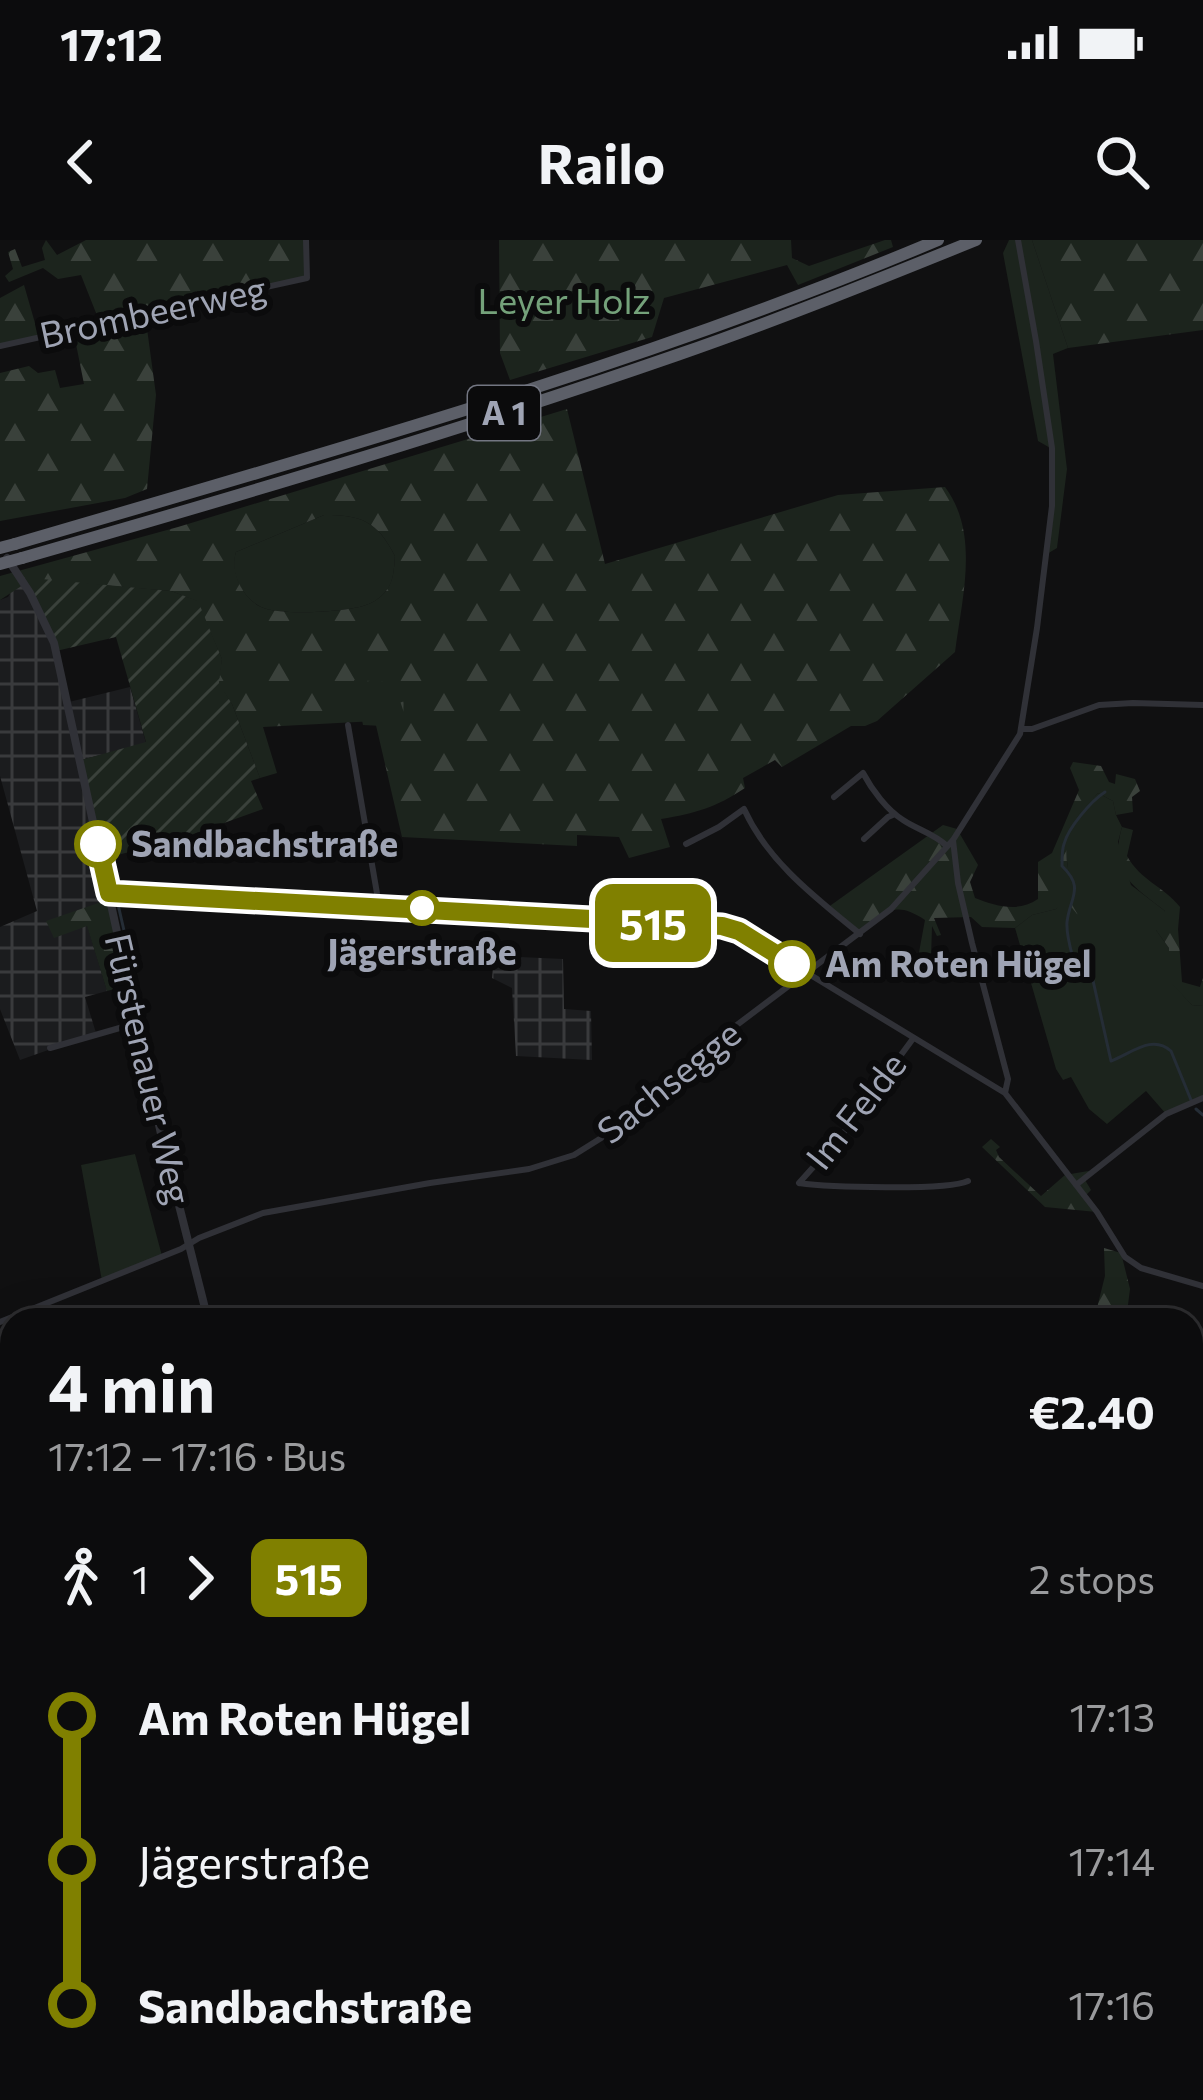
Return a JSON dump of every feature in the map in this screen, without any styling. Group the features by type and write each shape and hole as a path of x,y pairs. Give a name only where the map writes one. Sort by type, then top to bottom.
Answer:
{"highway":[{"name":"A 1","path":"5,546 452,416 784,301 938,240"},
{"name":"A 1","path":"0,564 367,457 634,370 810,307 976,240"}],"street":[{"name":"Brombeerweg","path":"0,346 307,278 306,240"},
{"path":"1018,242 1052,448 1040,610 1021,729 1100,705 1203,705"},
{"name":"Fürstenauer Weg","path":"5,546 55,643 161,1134 205,1308"},
{"path":"348,725 380,907"},
{"name":"Sachsegge","path":"34,1308 263,1213 530,1169 562,1160 606,1136 677,1070 891,909 950,843 1021,729"},
{"path":"834,797 863,773 895,814 950,843 1007,1079 1005,1094"},
{"path":"686,844 744,809 798,883 860,934"},
{"path":"865,838 895,814"},
{"path":"109,893 722,926 739,931 1005,1094 1105,1223 1121,1253 1142,1268 1203,1286"},
{"path":"50,1048 137,1023"},
{"name":"Im Felde","path":"913,1039 844,1132 799,1183 960,1185 968,1181"},
{"path":"1076,1186 1166,1114 1203,1098"}],"shaded area":[{"path":"20,577 54,643 69,702 130,687 146,743 81,760 110,899 87,925 107,991 85,997 96,1033 20,1060 0,1009 0,927 37,911 0,776 0,600 8,597"},
{"path":"494,956 563,959 564,1009 591,1011 592,1060 516,1056 512,988 492,978"}],"green space":[{"path":"46,240 57,255 86,240 305,240 305,277 145,314 156,395 147,489 125,498 0,521 0,373 29,366 38,373 55,370 60,388 84,384 74,334 102,328 81,275 58,279 43,268 9,282 5,276 13,269 8,252 15,249 22,267 45,260"},
{"name":"Leyer Holz","path":"499,240 791,240 792,258 809,266 885,240 891,240 893,247 798,285 787,265 664,298 652,337 510,380 500,353"},
{"path":"1009,240 1032,240 1068,348 1053,354 1067,469 1057,548 1047,554 1052,449 1038,441 1003,253"},
{"path":"1032,240 1203,240 1203,330 1068,348"},
{"path":"24,285 39,337 0,346 0,298"},
{"path":"567,409 605,564 838,495 945,487 962,525 966,566 955,652 877,721 851,726 782,767 775,760 743,778 745,788 714,805 661,819 670,847 629,858 619,837 577,835 577,846 402,837 375,721 263,727 277,773 260,778 232,704 218,683 222,659 197,601 171,591 20,578 20,587 0,600 0,576","holes":["324,515 367,522 395,556 391,583 381,596 363,606 311,612 270,610 248,597 236,575 236,552"]},
{"path":"324,515 367,522 382,535 395,556 386,591 366,605 327,611 270,610 254,603 236,575 236,552"},
{"path":"20,577 171,591 198,601 222,659 219,683 232,704 260,778 251,781 263,809 174,841 101,859 81,760 146,742 116,637 56,651"},
{"path":"354,680 404,683 403,727 363,725"},
{"path":"1073,762 1101,766 1115,784 1116,774 1135,779 1140,791 1132,797 1133,812 1116,815 1113,801 1098,793 1074,822 1066,852 1068,867 1088,916 1077,914 1065,899 1056,909 1032,915 1015,928 982,927 971,917 934,918 941,935 932,926 931,957 941,955 942,974 918,958 925,920 905,910 890,911 860,934 827,908 943,825 957,829 978,865 970,882 975,898 1015,907 1038,899 1038,862 1052,853 1079,790 1070,768"},
{"path":"1098,793 1113,801 1122,827 1118,842 1131,885 1165,911 1156,930 1169,948 1170,981 1192,1005 1203,1006 1203,1098 1166,1114 1146,1091 1107,1124 1089,1109 1071,1077 1063,1080 1056,1069 1015,928 1032,915 1056,909 1070,884 1065,846 1070,827"},
{"path":"1122,827 1133,830 1127,856 1180,907 1182,982 1200,987 1203,978 1203,1006 1192,1005 1169,981 1169,948 1156,930 1155,919 1165,911 1133,885 1121,867"},
{"path":"110,899 129,985 107,991 87,926 54,938 46,921"},
{"path":"991,1139 1000,1147 996,1150 999,1157 1041,1196 1065,1175 1100,1169 1085,1180 1091,1190 1085,1196 1097,1212 1045,1207 982,1147"},
{"path":"135,1154 162,1256 102,1281 81,1165"},
{"path":"1104,1248 1121,1253 1130,1289 1128,1308 1097,1308 1105,1276"}],"waterway":[{"path":"1105,792 1075,823 1063,848 1062,866 1074,887 1067,927 1074,962 1092,976 1111,1061 1142,1047 1164,1046 1171,1051 1191,1100"},
{"path":"117,900 131,961"},
{"path":"132,967 134,984"},
{"path":"1196,1109 1203,1115"}],"bus line":[{"name":"515","path":"98,844 109,893 722,926 739,931 792,964"}],"place":[{"name":"Sandbachstraße","path":"98,844"},
{"name":"Jägerstraße","path":"422,908"},
{"name":"Am Roten Hügel","path":"792,964"}]}
